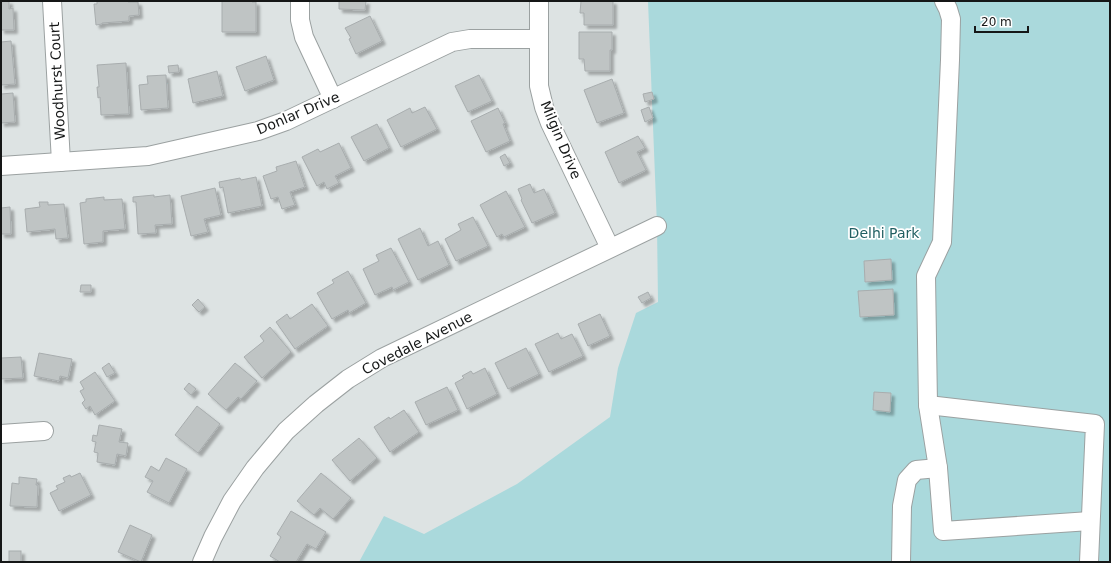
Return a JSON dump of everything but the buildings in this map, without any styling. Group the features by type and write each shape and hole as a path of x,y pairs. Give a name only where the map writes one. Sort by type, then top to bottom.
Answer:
{"street":[{"name":"Woodhurst Court","path":"52,1 61,162"},
{"path":"300,1 300,20 304,38 333,99"},
{"name":"Milgin Drive","path":"538,1 539,86 544,108 610,248"},
{"path":"944,1 948,9 950,19 950,60 942,242 926,276 928,405 938,468 943,531 1090,521"},
{"name":"Donlar Drive","path":"1,166 148,156 258,131 286,121 452,42 470,38 538,39"},
{"name":"Covedale Avenue","path":"202,562 232,501 255,468 286,431 316,404 348,379 382,358 657,226"},
{"path":"928,405 1095,424 1089,562"},
{"path":"1,434 44,431"},
{"path":"901,562 902,506 907,480 916,470 938,468"}],"green space":[{"name":"Delhi Park","path":"648,1 1110,1 1110,562 359,562 384,516 424,534 517,484 610,417 618,368 636,313 658,302 657,226"}]}
